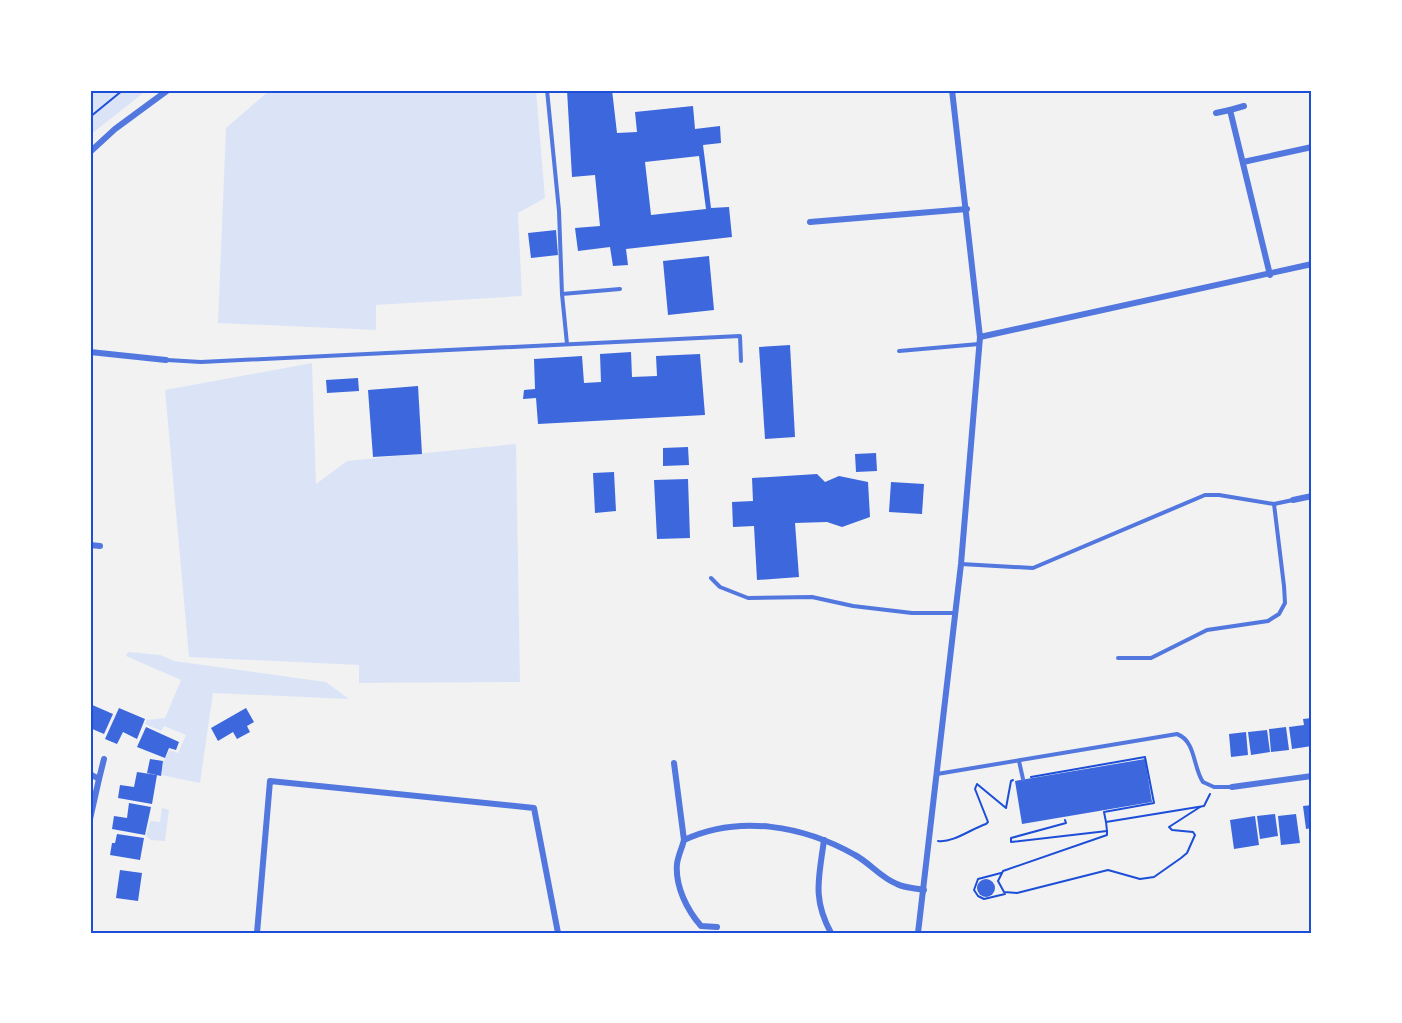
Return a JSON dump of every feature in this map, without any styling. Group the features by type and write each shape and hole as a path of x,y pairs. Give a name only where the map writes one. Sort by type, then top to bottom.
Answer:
{"street":[{"path":"90,152 115,129 168,90"},
{"path":"918,933 956,613 979,341 967,209 952,90"},
{"path":"1216,113 1244,106"},
{"path":"1230,110 1270,275"},
{"path":"1243,162 1312,147"},
{"path":"810,222 967,209"},
{"path":"979,341 1312,264"},
{"path":"90,352 166,360"},
{"path":"1293,500 1312,496"},
{"path":"90,545 100,546"},
{"path":"90,819 104,759"},
{"path":"674,763 684,840 677,865 680,890 689,912 701,926 717,927"},
{"path":"90,774 99,779"},
{"path":"1232,787 1312,776"},
{"path":"257,933 270,781 534,808 558,933"},
{"path":"684,840 745,825 773,825 824,840 862,859 896,884 924,890"},
{"path":"824,840 818,898 822,916 831,933"}],"lane":[{"path":"547,90 559,211 562,294 567,344"},
{"path":"562,294 621,289"},
{"path":"166,360 213,361 740,336 741,361"},
{"path":"899,351 979,341"},
{"path":"961,564 1033,568 1205,495 1219,495 1274,504 1293,500"},
{"path":"1118,658 1151,658 1206,630 1268,621 1279,614 1285,603 1274,504"},
{"path":"711,578 720,587 748,598 812,597 853,606 912,613 956,613"},
{"path":"937,774 1177,734 1186,739 1201,779 1210,786 1232,787"},
{"path":"1019,760 1023,779"}],"path":[{"path":"90,117 123,90"},
{"path":"930,839 947,842 988,822 975,789 977,784 1006,808 1011,781 1146,757 1154,803 1104,812 1107,835 978,879 974,890 984,899 1108,870 1140,879 1154,877 1181,858 1194,838 1193,832 1171,830 1169,827 1204,806 1209,801 1210,786"},
{"path":"1106,822 1200,807"},
{"path":"1065,819 1066,823 1011,838 1011,842 1107,831"},
{"path":"1001,873 999,885 1007,893"}],"shaded area":[{"path":"90,90 147,90 90,135"},
{"path":"270,90 536,90 545,198 518,213 522,296 376,305 376,330 218,323 226,128"},
{"path":"312,363 316,484 347,461 516,444 520,682 359,683 359,665 189,657 165,390"},
{"path":"128,652 160,655 174,661 326,682 349,699 213,693 200,783 161,775 163,762 170,750 178,753 186,735 164,726 161,731 145,724 147,720 165,718 181,680 126,656"},
{"path":"162,808 169,810 165,841 151,840 146,836 150,821 160,822"}],"building":[{"path":"567,90 612,90 617,133 637,132 635,112 693,106 695,129 720,126 721,143 703,145 711,208 729,207 732,237 626,249 628,265 613,266 610,247 578,251 575,228 600,226 595,175 572,177","holes":["699,156 706,209 651,215 645,162"]},
{"path":"556,230 558,255 531,258 528,233"},
{"path":"709,256 714,310 668,315 663,261"},
{"path":"790,345 795,437 765,439 759,347"},
{"path":"631,352 632,377 657,376 656,356 700,354 705,415 538,424 536,398 523,399 524,390 535,389 534,359 582,356 584,383 601,382 600,354"},
{"path":"358,378 359,391 327,393 326,380"},
{"path":"418,386 422,454 373,457 368,390"},
{"path":"688,447 689,465 663,466 663,448"},
{"path":"876,453 877,471 856,472 855,454"},
{"path":"614,472 616,511 595,513 593,473"},
{"path":"817,474 825,482 839,476 868,482 870,517 842,527 827,522 795,523 799,577 757,580 754,526 733,527 732,502 753,501 752,478"},
{"path":"688,479 690,538 657,539 654,480"},
{"path":"891,482 924,484 922,514 889,512"},
{"path":"90,704 113,714 104,734 90,728"},
{"path":"119,708 145,719 137,739 123,732 117,744 105,739"},
{"path":"246,708 254,722 247,726 250,732 237,739 233,732 218,741 211,728"},
{"path":"1312,718 1312,746 1292,749 1289,727 1304,725 1303,719"},
{"path":"146,727 179,742 176,750 169,748 165,758 137,747"},
{"path":"1286,727 1289,750 1271,752 1269,729"},
{"path":"1267,730 1270,752 1251,755 1248,732"},
{"path":"1246,732 1248,755 1231,757 1229,734"},
{"path":"150,759 163,761 161,776 147,773"},
{"path":"1145,759 1152,802 1022,824 1015,781"},
{"path":"137,772 157,775 152,804 118,798 120,785 134,787"},
{"path":"129,803 151,807 145,835 112,829 114,816 127,818"},
{"path":"1312,805 1312,828 1306,829 1303,806"},
{"path":"1275,814 1278,836 1260,839 1257,816"},
{"path":"1296,814 1300,843 1281,845 1278,816"},
{"path":"1255,816 1259,845 1234,849 1230,820"},
{"path":"117,834 144,838 140,860 110,855 112,843 115,843"},
{"path":"120,870 142,873 138,901 116,898"},
{"path":"986,879 992,882 995,888 992,894 986,897 980,894 977,888 980,882"}]}
